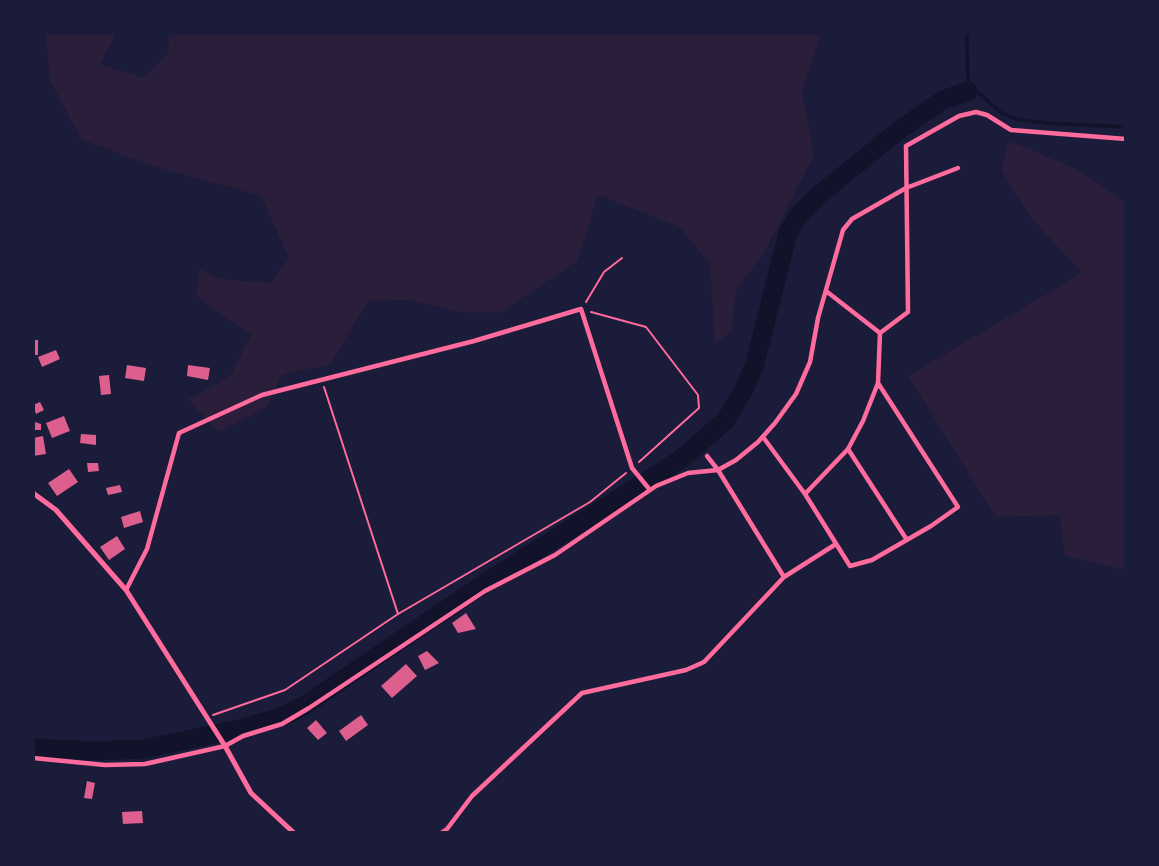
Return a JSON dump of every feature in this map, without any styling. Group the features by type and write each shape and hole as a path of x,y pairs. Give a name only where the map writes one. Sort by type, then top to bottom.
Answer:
{"street":[{"path":"880,333 908,312 906,146 959,116 976,112 987,115 1011,130 1126,139"},
{"path":"33,758 105,765 145,764 223,744 282,724 485,591 555,555 650,490 688,473 718,470 736,460 763,437 796,394 810,362 843,230 852,219 906,188 958,168"},
{"path":"826,291 880,333"},
{"path":"126,590 147,549 179,433 262,395 474,341 581,309 632,468 650,490"},
{"path":"805,494 848,449 863,421 878,383 880,333"},
{"path":"763,437 805,494 850,566 872,560 958,507 878,383"},
{"path":"848,449 907,540"},
{"path":"707,456 784,577"},
{"path":"33,493 56,510 126,590 251,793 295,833"},
{"path":"441,833 472,796 582,693 686,670 704,662 784,577 836,544"}],"path":[{"path":"208,720 285,690 398,614 590,502 699,408 698,395 646,327 581,309 604,272 622,258"},
{"path":"322,380 398,614"}],"shaded area":[{"path":"46,33 116,33 100,64 143,78 168,54 169,33 821,33 802,92 814,155 767,247 735,293 732,331 715,344 710,264 680,227 598,195 577,261 499,313 459,312 409,300 368,301 330,365 282,374 267,407 218,432 188,399 230,377 251,335 196,296 200,269 220,279 271,283 289,258 261,196 153,166 81,139 50,80"},
{"path":"1009,141 1078,170 1126,204 1126,570 1065,555 1060,515 996,517 908,376 1082,273 1034,221 1001,170"}],"building":[{"path":"33,340 38,340 38,355 33,355"},
{"path":"56,350 60,359 42,367 38,357"},
{"path":"127,365 146,368 144,381 125,378"},
{"path":"188,365 210,368 208,380 187,376"},
{"path":"109,375 111,394 101,395 99,376"},
{"path":"40,402 44,410 36,414 33,405"},
{"path":"64,416 70,431 52,438 46,423"},
{"path":"35,422 41,424 41,430 33,430"},
{"path":"81,434 96,435 96,445 80,443"},
{"path":"43,436 46,454 33,456 33,438"},
{"path":"87,463 98,463 99,471 88,472"},
{"path":"69,469 78,482 57,496 48,483"},
{"path":"120,485 122,492 108,495 106,488"},
{"path":"140,511 143,522 124,528 121,517"},
{"path":"117,536 125,549 109,560 100,547"},
{"path":"466,613 476,629 458,633 452,623"},
{"path":"427,651 439,663 425,670 418,656"},
{"path":"406,664 417,676 392,698 381,686"},
{"path":"361,715 368,725 346,741 339,731"},
{"path":"316,720 327,733 318,740 307,728"},
{"path":"87,781 95,783 92,799 84,798"},
{"path":"142,811 143,823 123,824 122,812"}],"waterway":[{"path":"967,33 968,91 979,93 1002,113 1016,119 1046,123 1126,127"},
{"path":"33,748 94,751 143,749 282,717 305,705 494,577 680,460 726,420 742,393 754,367 788,233 797,217 818,196 899,130 943,100 968,91"}]}
